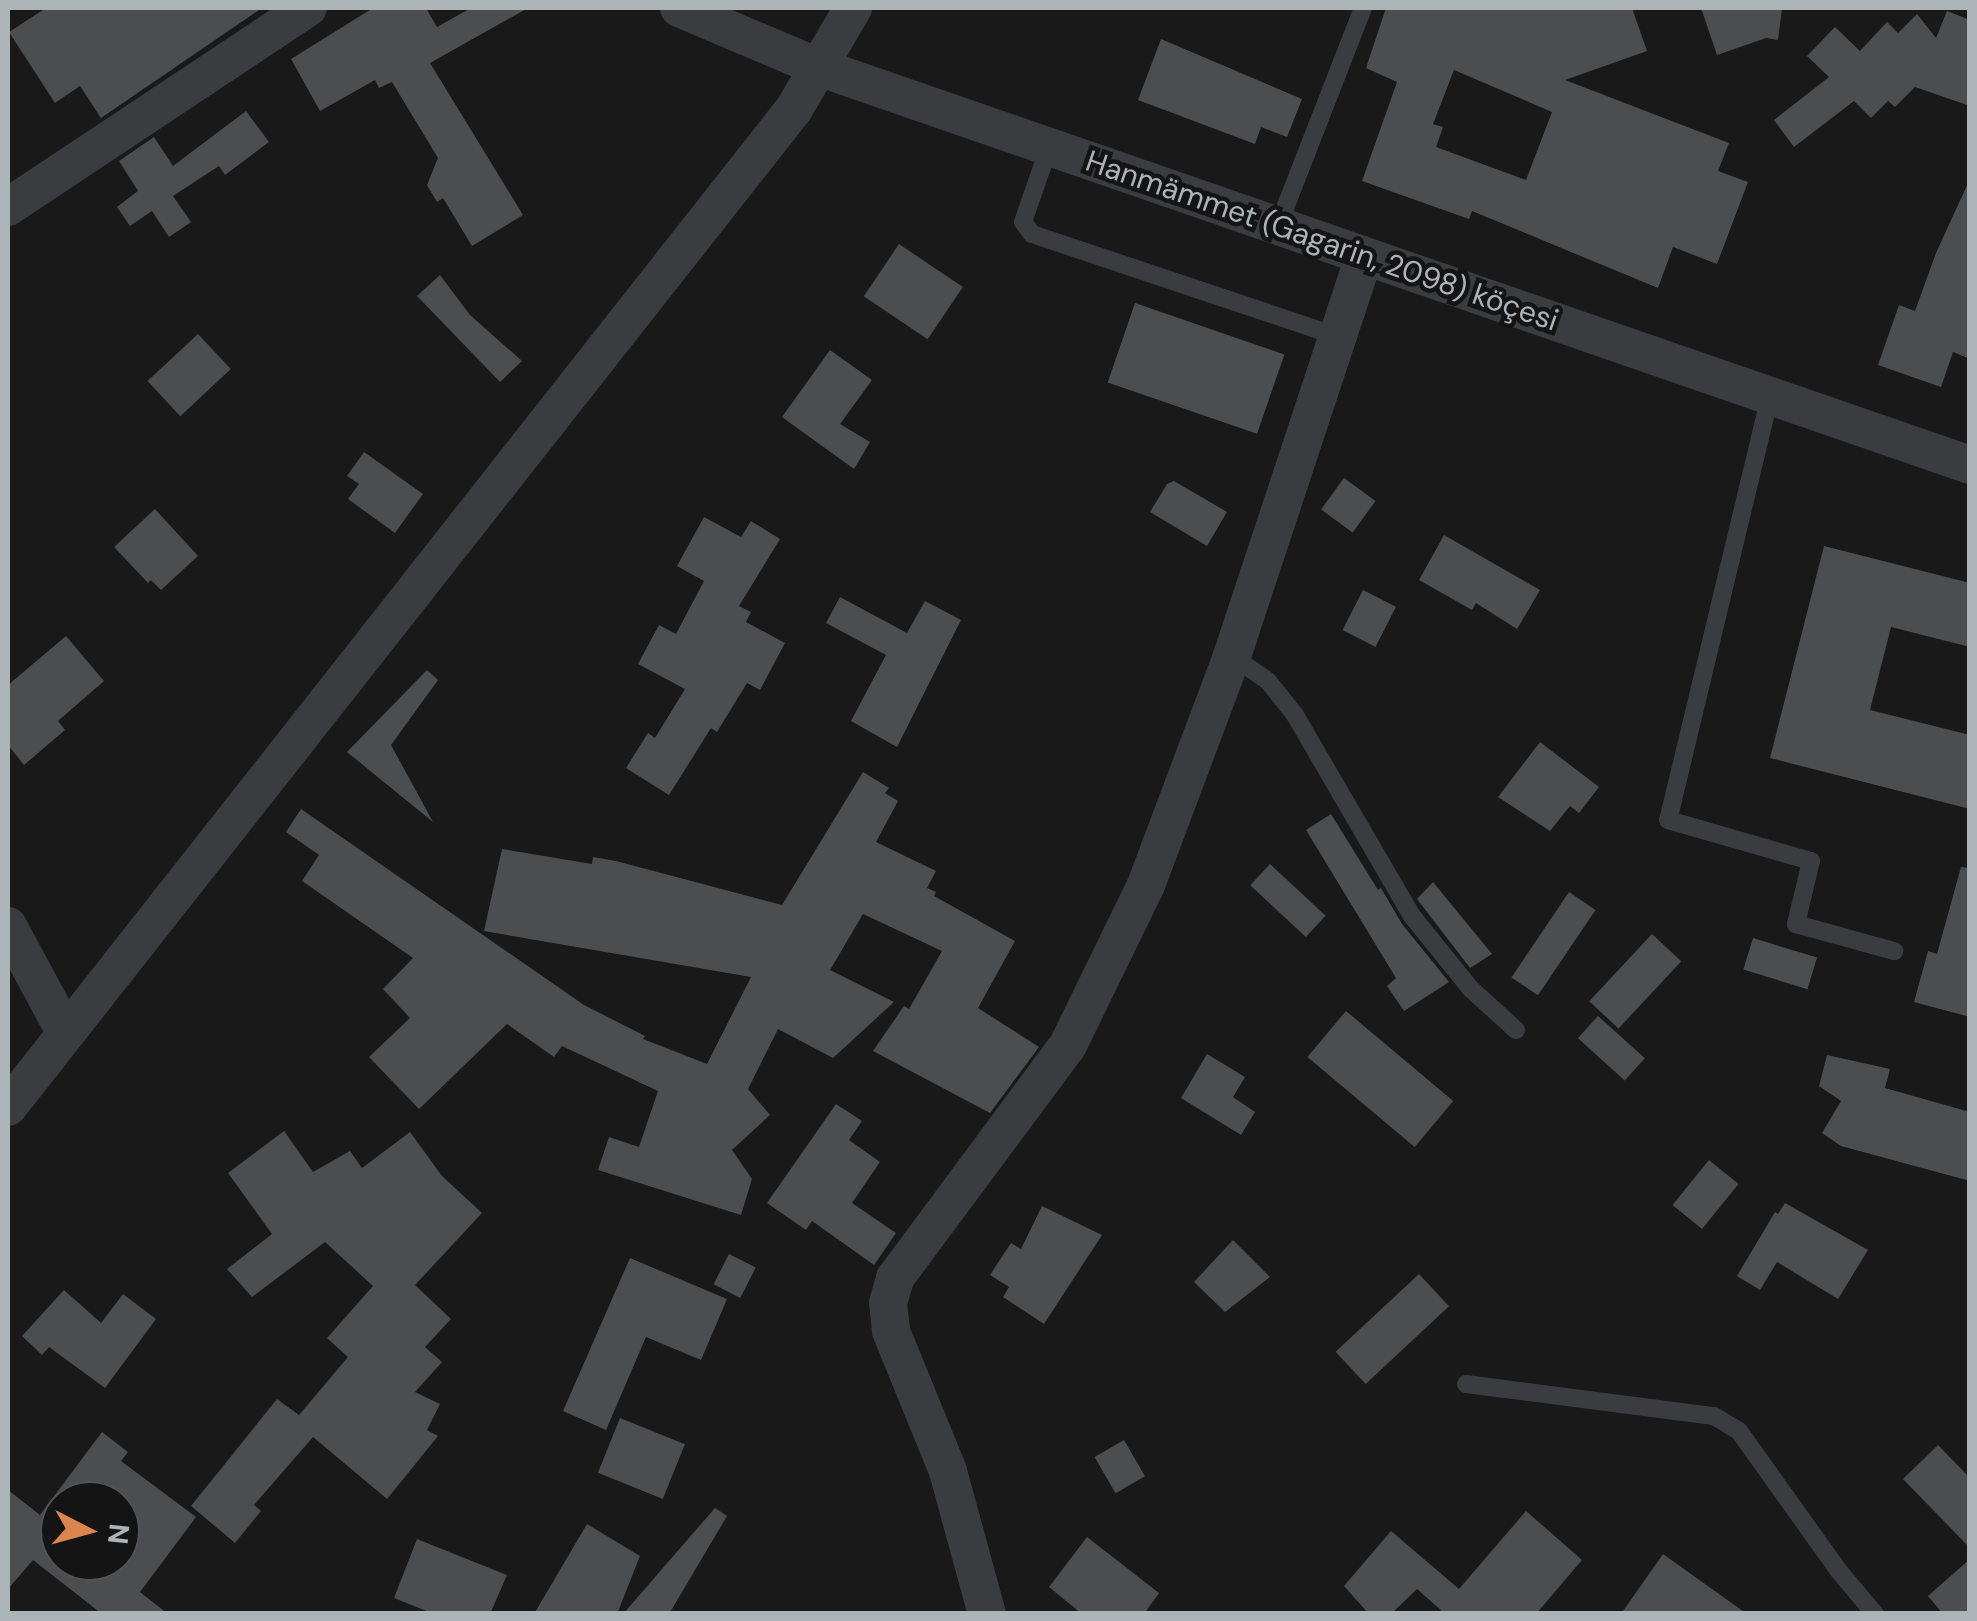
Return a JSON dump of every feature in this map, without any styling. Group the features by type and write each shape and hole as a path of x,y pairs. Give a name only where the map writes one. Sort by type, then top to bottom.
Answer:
{"street":[{"path":"8,207 308,8"},
{"name":"Hanmämmet (Gagarin, 2098) köçesi","path":"679,8 818,68 1970,465"},
{"path":"8,1107 794,108 853,8"},
{"path":"987,1614 948,1472 891,1331 888,1304 894,1278 1068,1045 1146,884 1232,656 1364,256"},
{"path":"8,926 65,1032"}],"lane":[{"path":"1278,226 1362,8"},
{"path":"1049,147 1024,222 1032,234 1338,336"},
{"path":"1770,396 1668,820 1811,861 1796,924 1894,951"},
{"path":"1232,656 1268,682 1295,715 1412,916 1471,989 1516,1030"},
{"path":"1466,1384 1714,1416 1740,1431 1838,1570 1875,1614"}],"building":[{"path":"46,8 262,8 101,118 80,86 55,103 9,32"},
{"path":"373,8 426,8 437,27 471,8 528,8 430,63 523,215 472,246 443,198 437,202 427,185 438,158 392,82 379,88 375,80 320,111 291,59"},
{"path":"1386,8 1632,8 1647,51 1565,80 1729,143 1718,171 1748,182 1717,264 1673,247 1658,288 1472,211 1469,219 1362,181 1397,82 1366,68","holes":["1454,70 1552,112 1526,180 1436,147 1443,127 1433,124"]},
{"path":"1701,8 1782,8 1778,40 1766,38 1717,55"},
{"path":"1947,11 1970,20 1970,106 1915,87 1895,107 1888,101 1871,118 1854,101 1794,147 1774,120 1829,77 1807,56 1835,27 1860,51 1887,22 1898,33 1917,14 1936,38"},
{"path":"1161,39 1302,99 1287,137 1261,127 1255,144 1138,100"},
{"path":"246,111 269,142 225,175 219,166 173,196 191,222 169,237 152,211 130,226 117,207 138,191 119,161 154,137 173,166"},
{"path":"1969,181 1970,359 1953,352 1941,387 1878,365 1899,305 1915,311"},
{"path":"899,244 963,287 928,339 864,296"},
{"path":"440,275 470,315 522,361 500,382 417,296"},
{"path":"1135,303 1284,354 1257,434 1108,382"},
{"path":"198,334 231,369 180,416 148,381"},
{"path":"830,350 872,380 840,424 870,442 854,469 782,417"},
{"path":"364,452 423,494 395,533 348,499 359,484 347,476"},
{"path":"1344,478 1376,501 1353,532 1321,510"},
{"path":"1174,481 1227,512 1207,546 1150,512 1167,484"},
{"path":"155,509 198,556 161,590 151,580 148,583 114,547"},
{"path":"704,517 741,537 751,521 780,539 739,606 751,612 746,622 785,643 760,690 747,683 717,732 711,728 669,795 626,768 648,733 655,738 685,689 638,664 659,625 676,634 704,581 677,566"},
{"path":"1444,535 1540,590 1517,629 1476,603 1472,610 1419,580"},
{"path":"1824,546 1970,583 1970,647 1891,627 1870,710 1970,735 1970,809 1770,758"},
{"path":"1363,590 1396,607 1376,647 1343,630"},
{"path":"840,597 907,633 925,601 961,620 897,747 851,721 886,655 826,623"},
{"path":"66,636 104,681 58,721 65,730 24,765 8,745 8,685"},
{"path":"427,670 438,680 391,745 433,822 347,752"},
{"path":"1540,742 1599,787 1579,813 1570,806 1550,831 1498,797"},
{"path":"863,772 889,788 885,793 898,801 876,842 936,871 927,888 936,892 934,896 1015,941 978,1008 1039,1047 990,1113 873,1051 904,1006 909,1009 942,951 863,914 830,970 894,1002 833,1058 778,1029 748,1089 770,1115 732,1150 752,1179 741,1215 598,1170 609,1137 639,1147 658,1091 562,1046 554,1057 507,1024 419,1109 369,1057 410,1018 383,989 413,958 302,881 319,855 286,832 301,809 584,1005 645,1036 643,1039 707,1064 751,977 484,931 502,849 592,864 593,857 616,861 782,905"},
{"path":"1331,814 1378,890 1381,888 1402,924 1449,982 1404,1011 1387,986 1396,978 1306,830"},
{"path":"1270,864 1326,916 1306,937 1250,885"},
{"path":"1961,867 1970,868 1970,1017 1914,1002 1928,951 1937,954"},
{"path":"1433,882 1492,954 1470,968 1417,899"},
{"path":"1569,892 1596,910 1538,995 1511,977"},
{"path":"1652,934 1681,961 1619,1029 1589,1001"},
{"path":"1753,938 1817,958 1807,989 1743,970"},
{"path":"1346,1011 1453,1101 1415,1147 1307,1057"},
{"path":"1598,1016 1645,1058 1625,1080 1578,1038"},
{"path":"1207,1054 1245,1077 1233,1097 1255,1112 1241,1135 1181,1098"},
{"path":"1827,1055 1890,1069 1885,1088 1970,1112 1970,1181 1841,1146 1822,1133 1841,1101 1819,1086"},
{"path":"836,1104 862,1121 849,1140 880,1162 852,1203 896,1233 874,1265 812,1221 806,1230 767,1203"},
{"path":"284,1131 313,1172 350,1151 362,1168 410,1132 442,1176 482,1213 415,1285 451,1319 425,1347 442,1362 415,1392 440,1404 427,1430 438,1436 387,1499 313,1437 254,1505 261,1511 235,1543 191,1506 277,1399 299,1415 348,1357 327,1338 373,1286 325,1242 252,1297 227,1269 272,1234 228,1173"},
{"path":"1709,1160 1739,1184 1702,1229 1672,1205"},
{"path":"1785,1203 1868,1250 1838,1299 1777,1262 1760,1290 1737,1276 1775,1212 1778,1214"},
{"path":"1042,1206 1102,1235 1044,1324 1003,1297 1009,1287 990,1275 1011,1243 1021,1249"},
{"path":"1233,1240 1270,1277 1225,1312 1194,1282"},
{"path":"729,1254 756,1268 740,1298 714,1284"},
{"path":"630,1258 727,1299 701,1360 646,1337 606,1430 563,1411"},
{"path":"1419,1274 1449,1306 1366,1384 1336,1352"},
{"path":"64,1290 101,1323 123,1294 156,1319 105,1388 49,1347 42,1355 22,1336"},
{"path":"620,1418 685,1444 663,1499 598,1473"},
{"path":"102,1432 128,1452 121,1461 196,1517 140,1592 168,1614 102,1614 60,1581 140,1581 140,1481 65,1481"},
{"path":"1124,1440 1145,1476 1116,1493 1095,1457"},
{"path":"1938,1445 1970,1478 1970,1548 1903,1479"},
{"path":"8,1490 40,1515 40,1565 33,1560 8,1589"},
{"path":"715,1508 727,1516 669,1614 623,1614"},
{"path":"1526,1511 1582,1560 1536,1614 1438,1614 1441,1610 1417,1589 1391,1614 1369,1614 1344,1586 1391,1531 1459,1589"},
{"path":"587,1524 640,1556 617,1614 534,1614"},
{"path":"1087,1537 1159,1593 1144,1614 1082,1614 1049,1587"},
{"path":"417,1539 507,1575 490,1614 434,1614 394,1598"},
{"path":"1663,1554 1747,1614 1621,1614"},
{"path":"1970,1559 1970,1614 1943,1614 1928,1596"}]}
